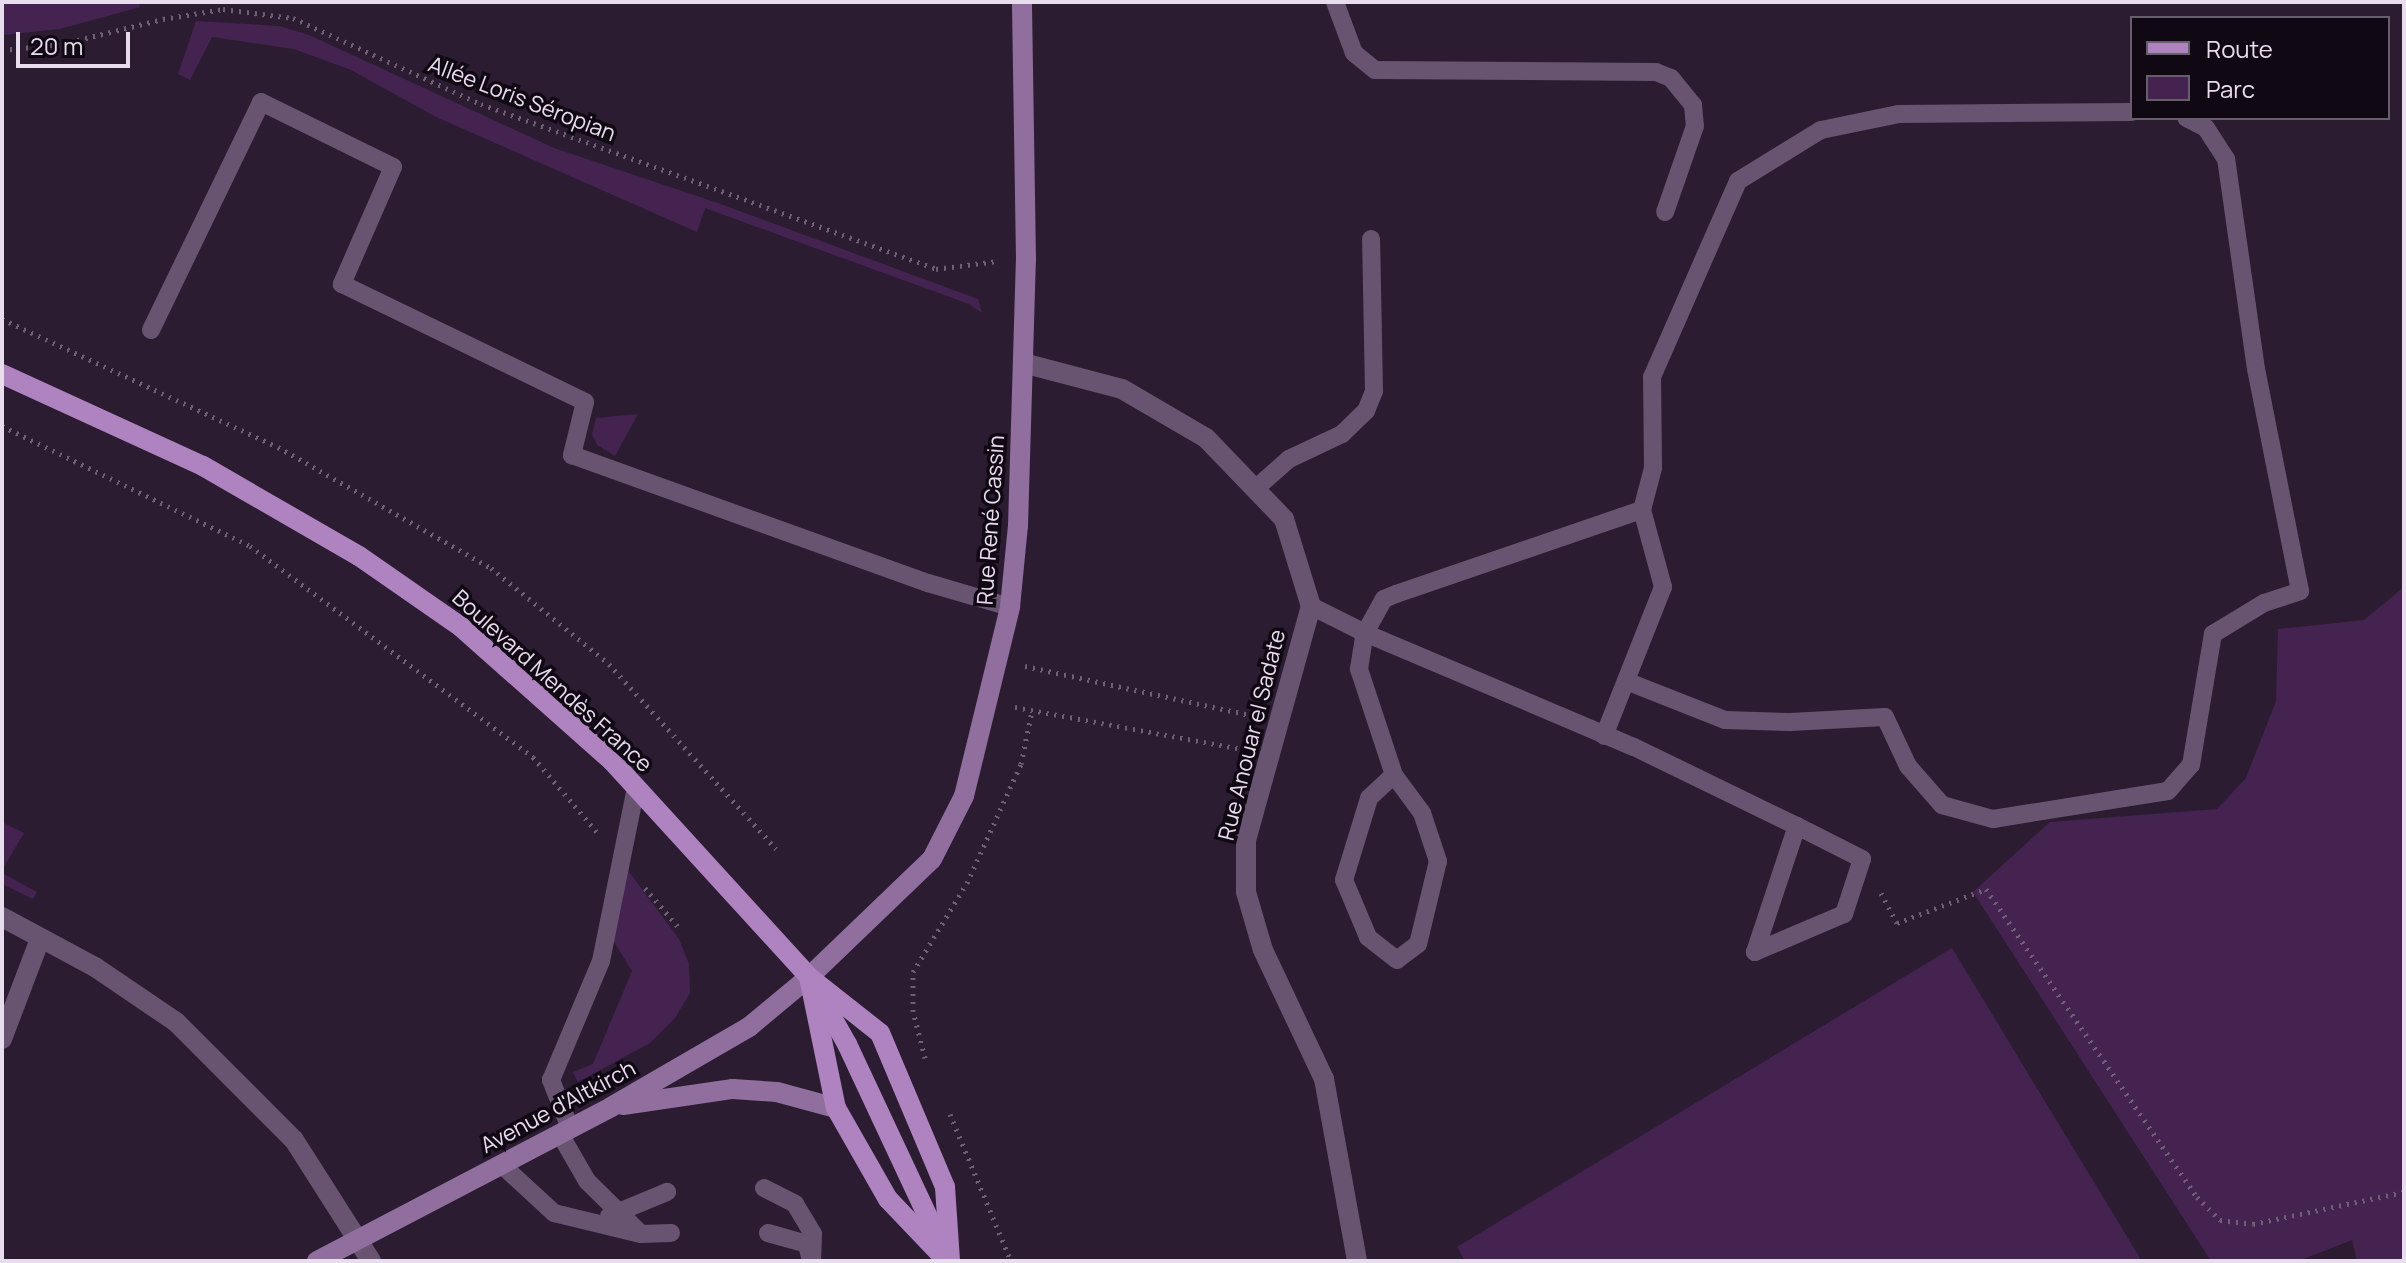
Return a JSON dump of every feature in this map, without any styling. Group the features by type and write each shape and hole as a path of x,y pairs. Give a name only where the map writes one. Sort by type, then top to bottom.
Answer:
{"main road":[{"name":"Rue René Cassin","path":"809,977 932,859 964,796 1010,607 1018,526 1026,260 1022,2"},
{"name":"Boulevard Mendès France","path":"2,374 203,466 359,556 461,627 612,761 809,977"},
{"name":"Avenue d'Altkirch","path":"317,1261 611,1107 749,1027 809,977"},
{"path":"809,977 836,1108 888,1199 949,1261"},
{"path":"809,977 880,1033 945,1187 949,1261"},
{"path":"809,977 847,1044 949,1261"},
{"path":"611,1107 733,1089 777,1092 836,1108"}],"street":[{"path":"1023,363 1122,389 1206,438 1284,519 1311,606"},
{"name":"Rue Anouar el Sadate","path":"1311,606 1246,841 1246,892 1263,950 1324,1079 1357,1261"},
{"path":"2,917 95,967 176,1022 294,1140 360,1239 371,1261"},
{"path":"2,1039 40,939"}],"lane":[{"path":"1335,2 1354,53 1375,70 1656,72 1671,78 1693,105 1695,126 1665,212"},
{"path":"151,330 261,102 393,167 342,284 585,402 572,455 928,583 1010,607"},
{"path":"1604,736 1663,587 1642,510 1653,468 1652,377 1738,181 1821,130 1899,114 2130,112"},
{"path":"1626,681 1725,720 1790,722 1885,717 1908,766 1942,805 1993,819 2168,791 2191,765 2213,634 2264,603 2300,591 2256,369 2226,159 2206,128 2190,120"},
{"path":"1255,489 1289,459 1342,434 1366,411 1374,391 1371,239"},
{"path":"1394,775 1369,798 1344,880 1368,937 1397,960 1418,944 1438,861 1422,813 1394,775 1359,669 1365,633 1384,599 1642,510"},
{"path":"1311,606 1365,633 1604,736 1797,826 1862,859 1844,914 1755,952 1797,826"},
{"path":"636,787 619,858 601,961 551,1080 565,1131 587,1181 641,1234"},
{"path":"502,1165 554,1213 641,1234 671,1233"},
{"path":"764,1188 795,1204 813,1234 812,1261"},
{"path":"595,1223 667,1192"},
{"path":"768,1233 807,1244 812,1261"}],"path":[{"name":"Allée Loris Séropian","path":"2,50 62,44 163,19 223,9 293,18 481,104 936,269 1026,260"},
{"path":"2,319 278,447 491,568 609,664 776,849"},
{"path":"2,426 250,546 533,757 681,930"},
{"path":"997,660 1279,722"},
{"path":"987,702 1174,734 1270,755"},
{"path":"926,1063 913,1011 913,972 967,883 1021,764 1032,711"},
{"path":"1862,859 1897,923 1986,889 2197,1197 2220,1220 2253,1224 2404,1192"},
{"path":"945,1104 989,1200 1011,1261"}],"green space":[{"path":"2,2 138,2 140,7 60,29 2,35"},
{"path":"196,21 279,26 309,35 554,148 715,202 978,299 982,313 969,304 705,208 697,232 436,117 351,70 294,49 212,37 190,80 178,74"},
{"path":"638,414 615,456 597,445 592,434 596,418"},
{"path":"2404,587 2404,1261 2357,1261 2352,1240 2298,1261 2211,1261 1973,892 2050,822 2217,809 2246,778 2276,701 2278,629 2364,620"},
{"path":"2,822 24,833 2,870"},
{"path":"624,865 679,939 689,964 690,993 675,1018 650,1043 578,1082 573,1072 593,1064 632,971 611,937"},
{"path":"2,873 37,892 33,899 2,884"},
{"path":"1952,948 2140,1258 2135,1261 1465,1261 1457,1247"}]}
